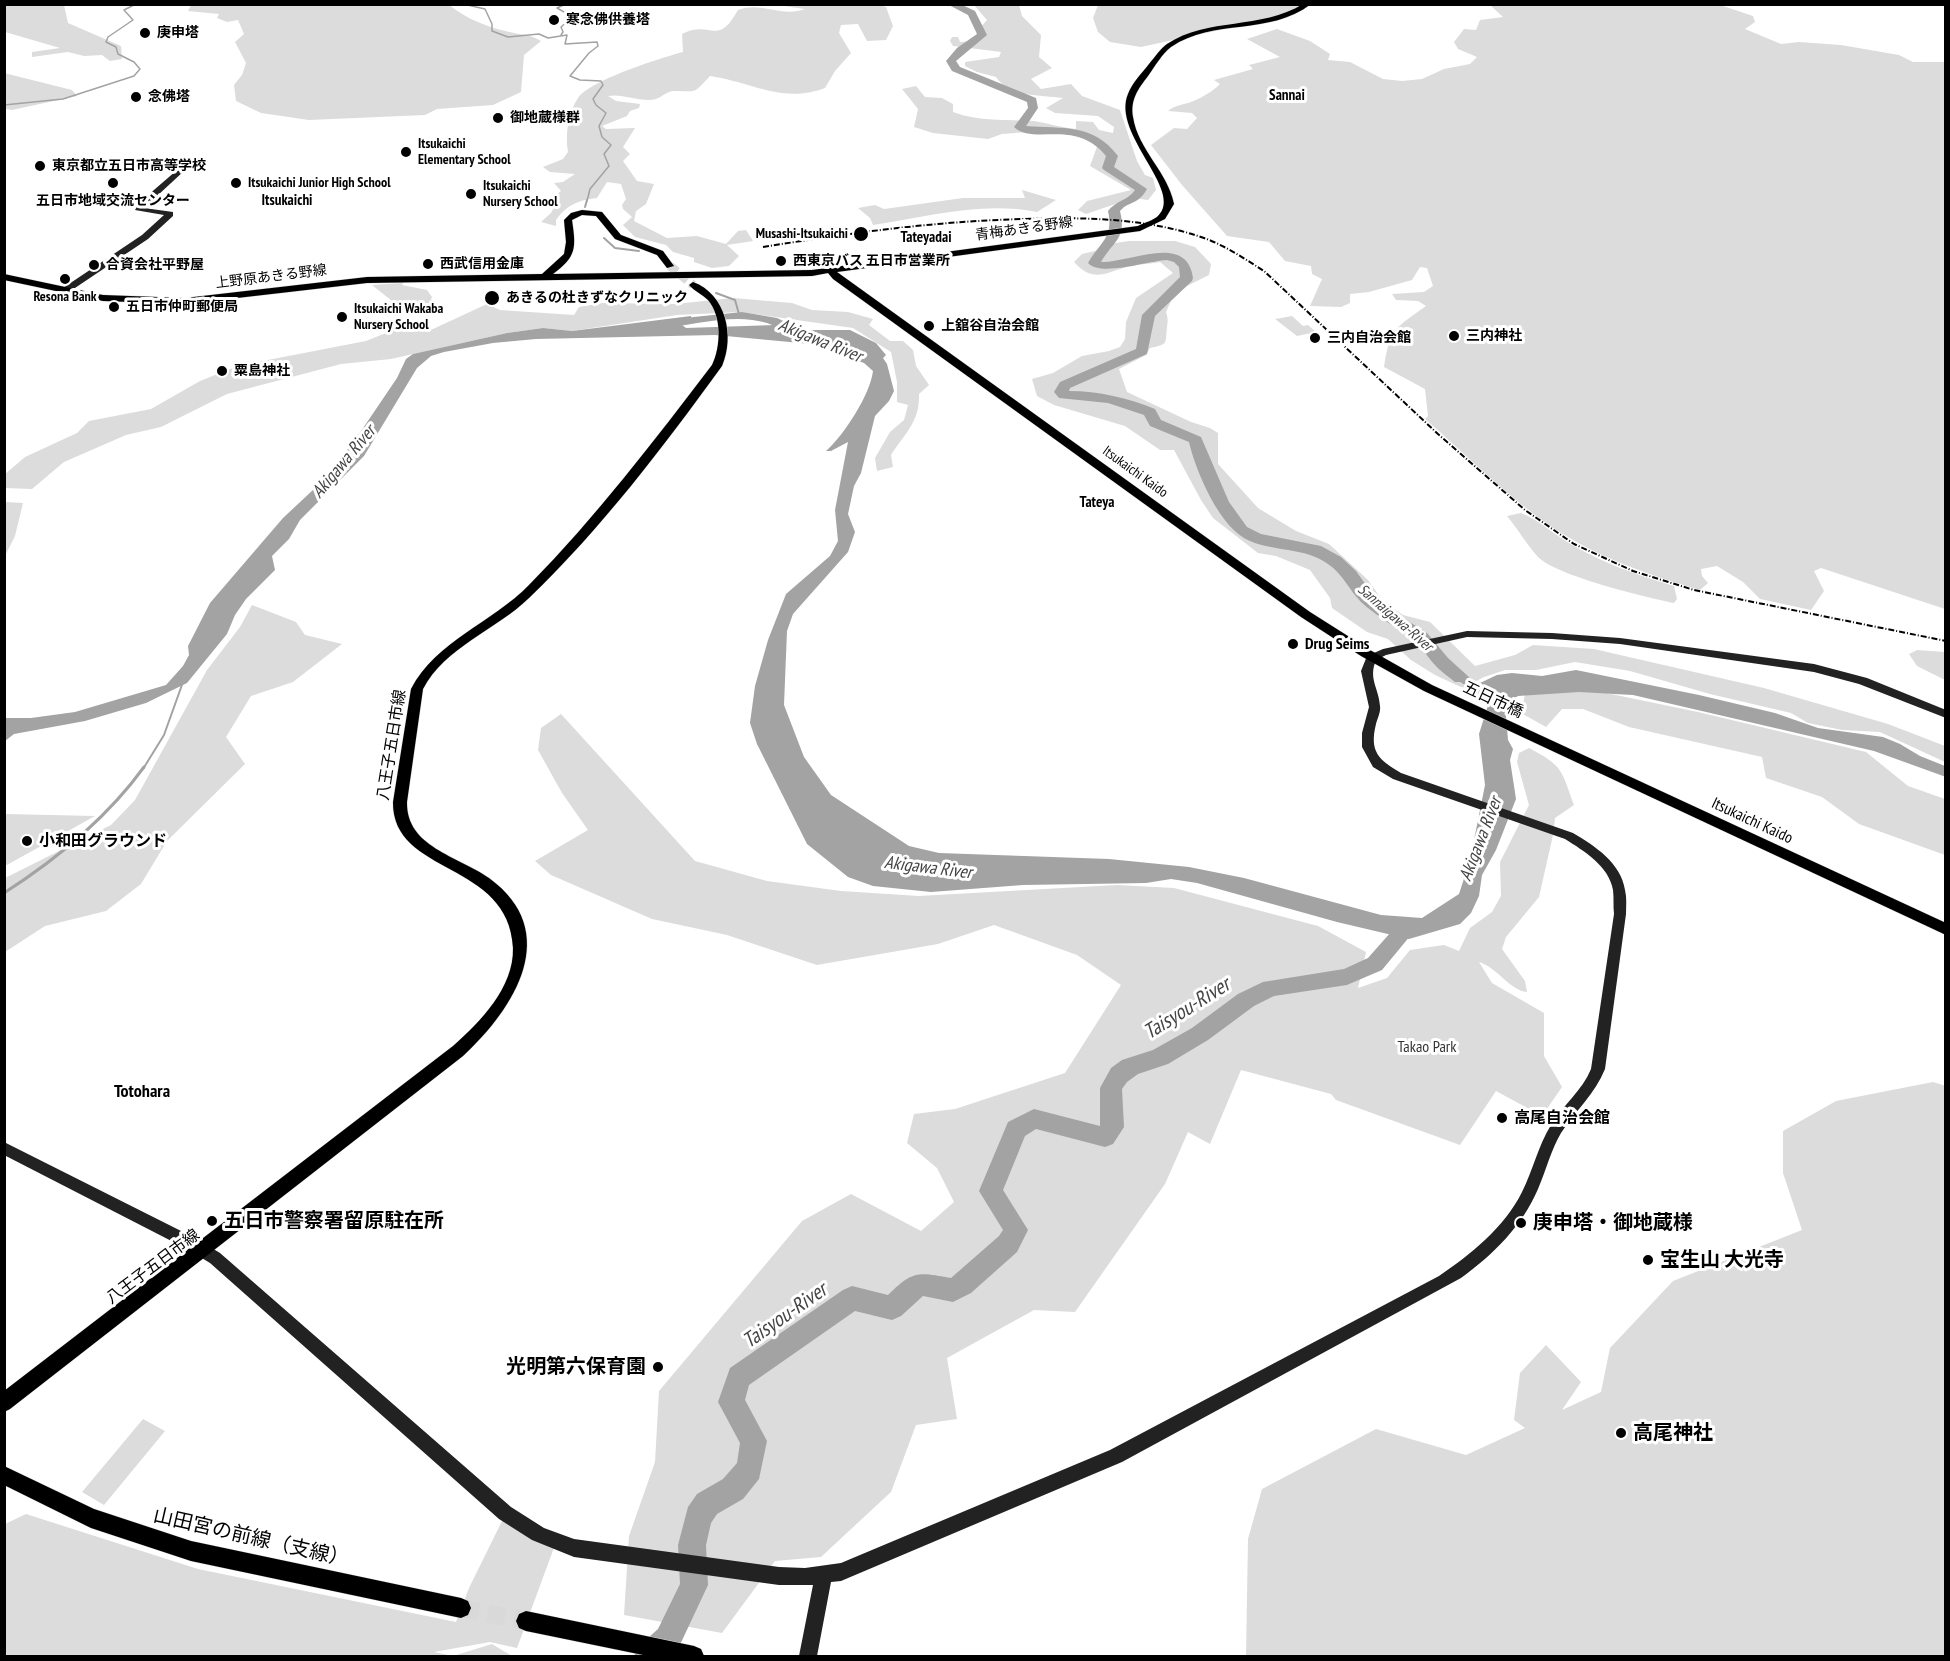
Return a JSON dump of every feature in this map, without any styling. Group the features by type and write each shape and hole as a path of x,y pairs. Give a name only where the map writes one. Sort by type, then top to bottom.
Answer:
{"main road":[{"name":"青梅あきる野線","path":"543,278 831,271 1115,232 1156,223 1166,215 1171,204 1163,181 1133,135 1129,120 1129,101 1133,91 1170,45 1189,36 1280,18 1308,4"},
{"path":"543,278 568,257 570,244 568,220 579,212 599,214 614,233 626,241 660,253 670,266"},
{"name":"Itsukaichi Kaido","path":"831,271 836,277 995,393 1314,621 1371,658 1428,688"},
{"name":"上野原あきる野線","path":"4,277 117,299 185,301 376,280 456,277 543,278"},
{"name":"八王子五日市線","path":"4,1403 459,1051 486,1025 505,1001 520,956 519,936 512,912 501,896 489,886 414,840 401,819 400,802 417,689 434,664 515,605 598,517 717,366 723,344 717,308 712,299 693,285"},
{"name":"五日市橋","path":"1428,688 1544,742"},
{"name":"Itsukaichi Kaido","path":"1544,742 1946,930"},
{"name":"山田宮の前線（支線）","path":"4,1475 91,1518 191,1551 461,1608"},
{"path":"526,1621 694,1656"}],"street":[{"path":"66,290 146,237 170,214 139,210 142,204 193,159"},
{"path":"4,1148 204,1250 522,1526 556,1544 793,1577 824,1575 858,1566 1116,1456 1444,1281 1469,1263 1503,1231 1527,1198 1556,1128 1584,1094 1596,1074 1620,914 1618,886 1602,859 1574,838 1388,772 1371,756 1367,739 1375,703 1366,671 1371,658 1380,653 1412,645 1482,633 1620,641 1814,668 1863,681 1946,714"},
{"path":"808,1656 824,1575"}],"green space":[{"path":"876,4 886,7 893,26 886,40 867,41 858,24 841,25 839,33 851,53 835,71 825,88 795,94 781,93 710,76 694,91 671,91 656,99 608,96 616,101 640,104 639,108 630,111 627,116 602,126 606,129 635,128 623,147 630,154 623,161 637,181 654,184 646,204 636,211 634,221 667,238 697,236 726,244 738,231 746,230 753,241 727,245 739,256 729,266 712,268 694,262 694,258 673,252 666,245 635,237 623,225 632,217 623,209 622,205 626,199 621,184 607,182 597,198 584,200 564,211 556,220 556,226 541,222 551,213 558,200 556,195 561,191 554,183 563,182 575,174 550,172 543,167 563,159 568,152 567,131 570,117 578,98 585,91 627,70 683,52 682,34 692,30 713,31 724,28 738,10 755,7 788,12 805,9 777,5"},
{"path":"4,5 64,5 68,23 121,46 122,59 110,61 102,55 84,56 68,52 32,57 32,52 60,48 5,32"},
{"path":"191,5 449,5 480,23 531,36 541,41 524,55 521,92 493,105 437,109 425,115 309,120 261,113 236,101 234,85 242,75 246,63 235,42 244,34 238,20 227,22 217,18 219,14 188,11"},
{"path":"974,5 1019,5 1022,16 1041,35 1039,57 1052,68 1031,79 1041,89 1071,84 1082,96 1120,110 1137,161 1145,175 1153,178 1156,190 1148,200 1133,198 1086,214 1078,210 1087,201 1131,190 1090,166 1098,144 1074,133 1054,130 1002,134 988,139 933,133 914,127 918,109 902,89 916,86 925,97 942,98 953,104 953,112 963,115 983,119 1034,121 1076,129 1076,121 1093,122 1099,130 1113,133 1114,127 1098,116 1055,113 1046,108 1063,98 1017,92 1002,84 996,77 965,66 965,62 999,57 1001,52 953,46 950,41 952,37 958,37 960,42 977,41 980,28 987,20"},
{"path":"1098,5 1301,5 1279,17 1141,47 1110,42 1098,32 1093,18"},
{"path":"1490,5 1720,5 1753,16 1755,22 1745,29 1781,44 1799,42 1841,45 1899,55 1913,62 1945,62 1945,609 1821,568 1814,571 1824,591 1811,610 1760,599 1743,582 1717,566 1701,569 1702,576 1708,583 1700,590 1625,565 1589,549 1538,517 1488,476 1425,419 1428,416 1425,389 1384,367 1389,344 1396,330 1426,306 1418,301 1396,300 1392,294 1424,292 1433,286 1427,268 1420,267 1412,280 1369,292 1350,294 1350,303 1341,307 1310,306 1322,279 1312,274 1311,266 1285,261 1269,242 1227,236 1182,185 1151,145 1174,128 1187,129 1197,118 1192,113 1168,111 1210,92 1220,84 1214,80 1253,69 1249,65 1280,57 1247,39 1277,29 1310,41 1330,54 1328,60 1350,62 1383,79 1402,81 1422,79 1444,69 1470,64 1477,57 1458,49 1454,42 1464,29 1476,30 1480,20 1503,17"},
{"path":"4,73 72,90 77,96 12,110 5,109"},
{"path":"1022,190 1056,200 1037,212 1016,209 975,209 873,225 870,218 858,208 875,205 884,209 963,198 1025,198"},
{"path":"1129,241 1175,241 1195,247 1211,264 1209,275 1175,292 1166,312 1168,321 1165,342 1150,348 1146,355 1119,369 1127,392 1218,433 1218,464 1258,508 1296,531 1329,544 1368,580 1383,601 1403,615 1430,622 1475,666 1515,655 1533,645 1594,649 1764,688 1888,724 1945,746 1945,762 1880,732 1842,730 1808,723 1791,713 1710,694 1630,671 1575,662 1536,670 1505,670 1484,677 1463,688 1435,675 1411,660 1388,639 1367,632 1332,608 1330,598 1310,570 1276,556 1258,553 1213,518 1174,450 1160,450 1125,426 1054,405 1037,396 1032,379 1053,373 1082,356 1120,347 1125,339 1126,322 1136,298 1173,273 1160,262 1131,266 1099,275 1087,272 1074,262 1082,254 1099,250 1102,245"},
{"path":"403,283 402,285 427,290 436,304 407,313 372,285"},
{"path":"733,298 792,303 812,310 848,312 873,319 869,325 890,341 903,341 913,350 916,366 929,385 919,394 919,404 914,420 891,455 893,467 877,471 875,458 890,432 904,420 908,405 897,402 897,382 891,352 853,328 740,312 677,315 572,331 543,328 507,333 391,359 341,364 227,394 161,427 126,435 64,462 32,489 5,488 4,475 25,457 77,433 89,421 151,409 200,381 247,364 366,341 391,331 433,329 487,304 500,310 574,315 579,307 602,303 675,304"},
{"path":"1292,316 1303,326 1308,325 1316,332 1297,336 1275,319"},
{"path":"5,502 23,503 15,536 5,556"},
{"path":"1521,513 1594,557 1674,586 1677,599 1674,603 1623,591 1548,564 1538,557 1507,516"},
{"path":"252,605 296,622 305,635 342,644 293,682 251,696 226,737 245,764 167,841 141,884 106,911 45,926 5,952 5,878 111,825 135,800 207,670 240,627"},
{"path":"1917,650 1945,652 1945,680 1917,666 1909,654"},
{"path":"1587,689 1698,712 1866,752 1908,786 1945,799 1945,855 1859,824 1822,797 1766,778 1762,757 1629,727 1583,709 1562,709 1546,727 1521,713 1525,694"},
{"name":"Takao Park","path":"561,714 695,861 767,881 841,891 919,896 1117,885 1174,888 1318,926 1366,952 1358,988 1387,978 1410,950 1444,945 1459,951 1470,928 1492,912 1501,896 1500,862 1529,805 1517,762 1519,753 1529,748 1555,764 1563,776 1574,805 1555,818 1539,897 1506,937 1502,949 1525,981 1527,992 1515,987 1479,962 1492,983 1544,1013 1544,1056 1562,1087 1542,1116 1496,1091 1460,1145 1336,1100 1331,1094 1241,1070 1210,1144 1188,1132 1165,1184 1075,1312 1034,1310 947,1358 957,1419 916,1425 891,1492 821,1557 775,1561 722,1633 624,1615 629,1536 655,1462 659,1391 802,1221 851,1194 921,1231 954,1202 937,1168 907,1143 914,1114 955,1109 1065,1073 1121,985 1077,955 994,925 938,944 817,965 727,935 652,919 551,875 535,861 588,830 562,793 538,750 541,728"},
{"name":"小和田グラウンド","path":"5,814 95,816 5,866"},
{"path":"1933,1082 1946,1086 1945,1656 1246,1656 1248,1539 1262,1489 1376,1429 1466,1455 1525,1428 1514,1420 1520,1373 1546,1345 1581,1382 1562,1410 1601,1392 1610,1348 1673,1281 1802,1230 1783,1173 1783,1131 1836,1101"},
{"path":"143,1419 165,1431 104,1505 82,1492"},
{"path":"26,1514 198,1569 456,1622 469,1588 504,1517 555,1545 517,1648 490,1642 434,1652 453,1656 5,1656 5,1524"},
{"path":"492,1644 512,1656 453,1656"}],"water":[{"path":"691,316 691,322 682,325 686,328 775,325 797,330 850,330 876,343 886,355 883,358 887,364 894,391 889,401 875,416 861,473 854,486 848,514 855,532 848,552 793,614 787,631 784,705 804,757 831,795 909,846 939,853 1109,859 1189,867 1244,878 1381,915 1422,918 1459,894 1470,860 1485,785 1479,734 1489,702 1451,675 1442,662 1475,683 1497,675 1512,673 1542,676 1576,670 1699,695 1775,713 1818,728 1883,737 1945,766 1946,777 1874,751 1633,695 1579,692 1518,696 1505,704 1508,740 1513,749 1510,760 1516,799 1496,850 1482,875 1479,896 1471,913 1460,924 1409,939 1337,922 1197,883 1171,879 1146,883 1023,885 931,892 873,886 848,877 807,844 757,744 750,723 755,686 768,640 786,594 830,556 838,541 835,510 848,442 831,451 826,451 841,435 862,403 873,371 864,363 811,344 715,335 536,339 493,343 431,356 417,368 364,456 300,520 289,539 272,556 275,570 246,599 235,615 227,634 187,683 146,703 85,721 14,734 5,741 5,718 31,718 75,712 166,685 183,666 189,655 188,646 210,603 283,518 314,489 353,443 397,378 406,359 413,354 507,333 543,328 572,331"}],"waterway":[{"path":"4,105 63,99 134,76 140,69 134,62 118,54 116,47 106,42 108,37 133,20 124,10 136,4"},
{"path":"463,4 485,9 492,24 492,31 508,37 539,34 548,38 567,35 565,44 597,42 598,46 589,53 570,76 580,80 601,81 603,85 593,99 596,105 606,113 599,126 602,137 611,145 604,154 609,166 590,189 587,201"},
{"path":"561,35 563,32 561,27 573,17 557,8 566,4"},
{"name":"Sannaigawa-River","path":"951,4 972,13 982,35 961,50 951,61 956,69 1032,100 1033,108 1020,127 1073,132 1094,138 1112,156 1108,168 1141,189 1136,198 1119,205 1114,211 1115,235 1094,263 1101,266 1153,257 1167,257 1178,259 1185,266 1187,278 1149,315 1142,351 1065,385 1061,392 1064,395 1119,401 1140,408 1150,412 1155,423 1196,440 1200,456 1221,502 1241,530 1256,538 1315,549 1335,561 1350,575 1365,596 1391,618 1421,637 1442,662 1461,678"},
{"path":"585,207 587,200"},
{"path":"604,238 615,248 639,251"},
{"path":"716,293 735,300 739,314"},
{"name":"Akigawa River","path":"665,324 716,317 754,317 773,321 810,337"},
{"path":"143,769 164,735 183,682"},
{"path":"4,893 62,852 80,836 130,786 144,767"},
{"name":"Taisyou-River","path":"649,1656 668,1639 694,1585 692,1545 698,1517 707,1504 733,1489 749,1469 754,1441 731,1402 739,1377 852,1298 892,1308 910,1290 921,1284 953,1290 962,1285 1008,1244 1016,1230 991,1191 1016,1129 1034,1119 1105,1137 1112,1127 1111,1088 1119,1075 1130,1067 1160,1057 1200,1034 1246,1000 1271,988 1347,977 1375,964 1405,930"}],"tunnel":[{"path":"670,266 693,285"},
{"path":"461,1608 526,1621"}],"railway":[{"path":"763,247 926,225 1048,218 1116,220 1160,226 1204,238 1228,249 1264,271 1438,434 1525,510 1574,544 1633,571 1694,590 1946,641"}],"place":[{"name":"寒念佛供養塔","path":"554,20"},
{"name":"庚申塔","path":"145,33"},
{"name":"念佛塔","path":"136,97"},
{"name":"御地蔵様群","path":"498,118"},
{"name":"Itsukaichi Elementary School","path":"406,152"},
{"name":"東京都立五日市高等学校","path":"40,166"},
{"name":"五日市地域交流センター","path":"113,183"},
{"name":"Itsukaichi Junior High School","path":"236,183"},
{"name":"Itsukaichi Nursery School","path":"471,194"},
{"name":"Musashi-Itsukaichi","path":"861,234"},
{"name":"西東京バス 五日市営業所","path":"781,261"},
{"name":"西武信用金庫","path":"428,264"},
{"name":"合資会社平野屋","path":"94,265"},
{"name":"Resona Bank","path":"65,279"},
{"name":"あきるの杜きずなクリニック","path":"492,298"},
{"name":"五日市仲町郵便局","path":"114,307"},
{"name":"Itsukaichi Wakaba Nursery School","path":"342,317"},
{"name":"上舘谷自治会館","path":"929,326"},
{"name":"三内神社","path":"1454,336"},
{"name":"三内自治会館","path":"1315,338"},
{"name":"粟島神社","path":"222,371"},
{"name":"Drug Seims","path":"1293,644"},
{"name":"小和田グラウンド","path":"27,841"},
{"name":"高尾自治会館","path":"1502,1118"},
{"name":"五日市警察署留原駐在所","path":"212,1221"},
{"name":"庚申塔・御地蔵様","path":"1521,1223"},
{"name":"宝生山 大光寺","path":"1648,1260"},
{"name":"光明第六保育園","path":"658,1367"},
{"name":"高尾神社","path":"1621,1433"}],"district":[{"name":"Sannai","path":"1287,96"},
{"name":"Itsukaichi","path":"287,201"},
{"name":"Tateyadai","path":"926,238"},
{"name":"Tateya","path":"1097,503"},
{"name":"Totohara","path":"142,1092"}]}
